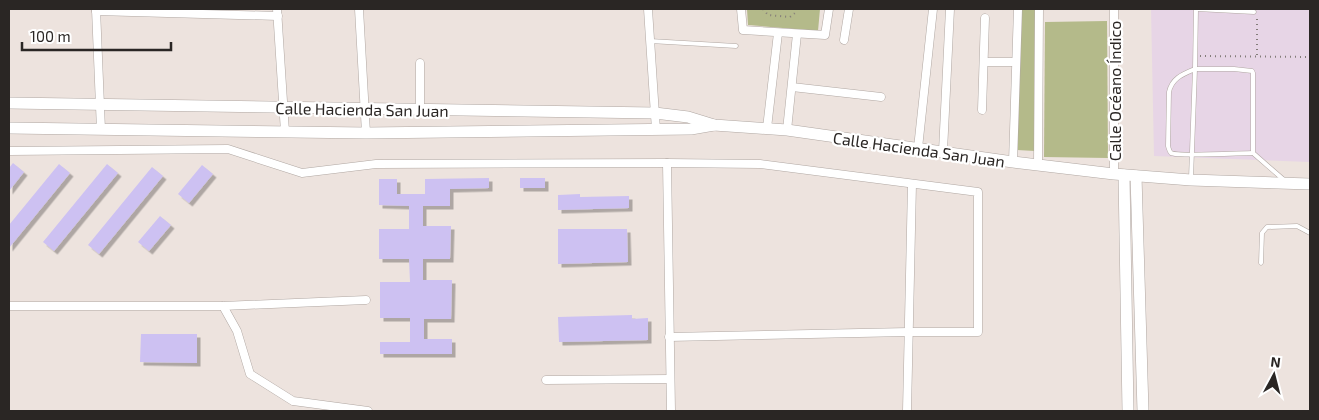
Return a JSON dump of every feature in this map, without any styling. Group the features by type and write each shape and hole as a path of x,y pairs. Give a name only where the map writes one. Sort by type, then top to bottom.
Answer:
{"main road":[{"name":"Calle Hacienda San Juan","path":"9,103 655,113 688,117 714,125"},
{"name":"Calle Hacienda San Juan","path":"9,128 366,133 656,130 714,125 787,130 1013,162 1136,176 1310,184"},
{"path":"1119,174 1128,411"},
{"path":"1136,176 1143,411"}],"street":[{"path":"360,9 366,133"},
{"path":"648,9 656,130"},
{"path":"741,9 743,30 825,35 829,9"},
{"path":"844,40 849,9"},
{"path":"918,148 933,9"},
{"path":"943,152 950,9"},
{"path":"1013,162 1018,9"},
{"path":"1038,165 1039,9"},
{"name":"Calle Océano Índico","path":"1114,9 1119,174"},
{"path":"101,130 96,10 146,10 278,12 285,132"},
{"path":"982,110 985,18"},
{"path":"767,128 778,33"},
{"path":"787,130 798,34"},
{"path":"984,62 1016,62"},
{"path":"420,63 420,110"},
{"path":"792,87 881,97"},
{"path":"9,150 228,149 302,173 376,164 760,164 978,192 978,332 669,337"},
{"path":"667,163 671,411"},
{"path":"907,411 912,184"},
{"path":"9,306 223,306 366,300"},
{"path":"223,306 237,330 250,374 293,402 368,411"},
{"path":"546,380 670,379"}],"lane":[{"path":"1191,180 1197,9 1254,12"},
{"path":"650,41 736,46"},
{"path":"1253,153 1252,71 1195,69 1177,78 1171,85 1169,92 1168,146 1172,154 1253,153 1287,183"},
{"path":"1261,263 1262,233 1266,227 1297,226 1310,233"}],"path":[{"path":"763,9 768,16 790,17 795,14 796,9"},
{"path":"1254,12 1258,21 1257,56"},
{"path":"1196,56 1310,56"}],"shaded area":[{"path":"1151,9 1310,9 1310,162 1154,156"}],"green space":[{"path":"747,9 820,9 818,31 748,25"},
{"path":"1020,9 1037,9 1035,151 1017,150"},
{"path":"1107,21 1108,158 1044,157 1045,22"}],"building":[{"path":"13,163 24,172 9,191 9,168"},
{"path":"59,164 70,173 9,248 9,225"},
{"path":"107,164 118,173 54,251 43,242"},
{"path":"202,165 213,174 189,203 178,194"},
{"path":"152,167 163,176 99,254 88,245"},
{"path":"489,178 489,188 450,189 450,206 423,206 423,226 451,226 450,259 423,259 423,280 452,280 451,319 424,319 424,339 452,339 452,354 380,354 380,342 410,342 410,318 380,318 380,282 410,282 409,259 379,259 379,229 409,229 409,206 379,205 379,179 397,179 397,194 425,194 425,179"},
{"path":"520,178 545,178 545,188 520,188"},
{"path":"580,194 580,197 629,196 629,208 558,210 558,195"},
{"path":"160,216 171,225 149,251 138,242"},
{"path":"558,229 627,229 628,262 558,264"},
{"path":"632,315 632,319 648,318 648,340 559,342 558,317"},
{"path":"141,334 197,334 197,363 140,362"}]}
